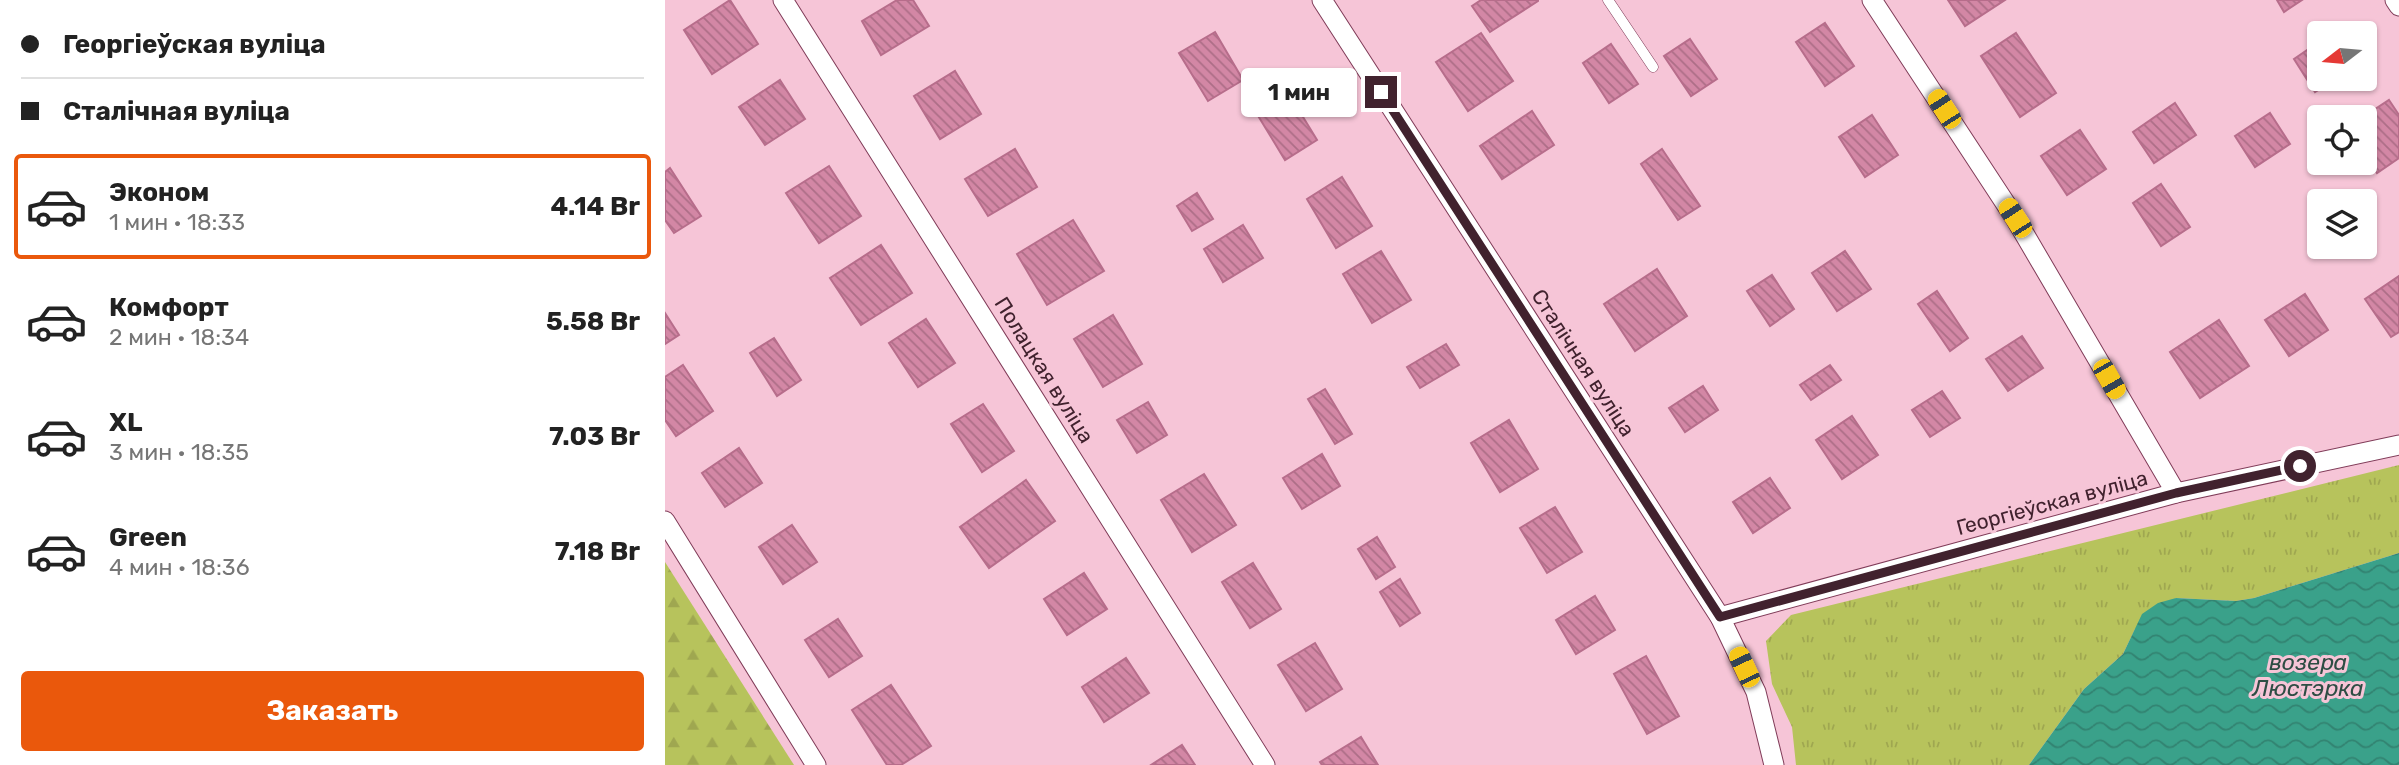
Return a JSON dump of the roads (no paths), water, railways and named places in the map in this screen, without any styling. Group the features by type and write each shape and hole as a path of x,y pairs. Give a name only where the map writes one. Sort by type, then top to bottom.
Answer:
{"street":[{"name":"Полацкая вуліца","path":"783,0 1265,765"},
{"name":"Сталічная вуліца","path":"1322,0 1720,617 1756,692 1774,765"},
{"path":"1872,0 2015,218 2176,493"},
{"path":"2395,0 2399,6"},
{"name":"Георгіеўская вуліца","path":"1720,617 2176,493 2399,445"},
{"path":"665,521 815,765"}],"lane":[{"path":"1608,0 1653,67"}],"water":[{"name":"возера Люстэрка","path":"2399,553 2399,765 2029,765 2084,689 2123,654 2142,614 2158,603 2176,598 2236,601 2254,598"}]}
